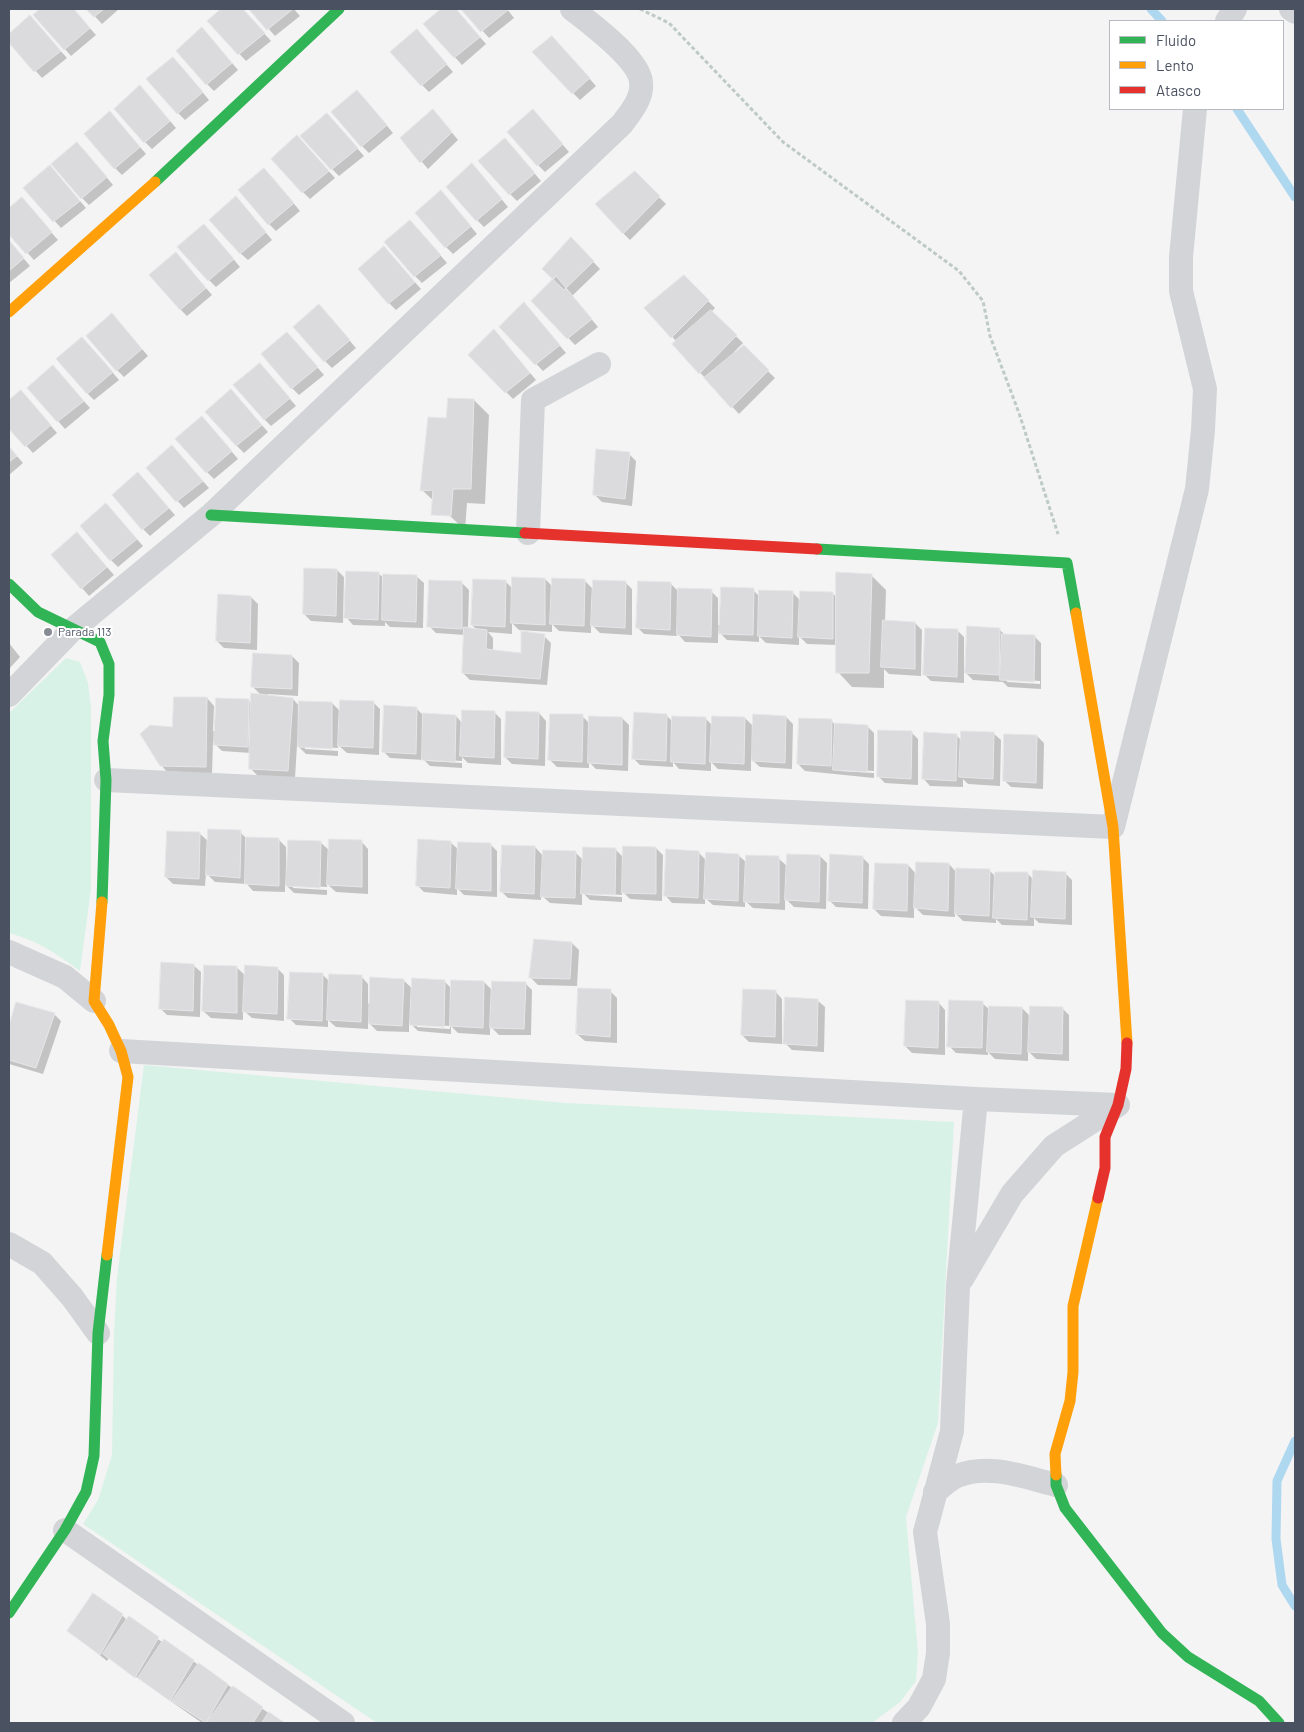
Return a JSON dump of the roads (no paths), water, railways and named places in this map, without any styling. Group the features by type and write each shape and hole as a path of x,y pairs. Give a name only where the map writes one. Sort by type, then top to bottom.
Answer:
{"street":[{"path":"9,312 137,198 339,9"},
{"path":"9,695 72,630 211,515 615,130 637,105 641,82 632,63 613,43 572,9"},
{"path":"1228,20 1235,9"},
{"path":"1291,9 1295,12"},
{"path":"1114,827 1198,479 1205,389 1182,292 1181,274 1195,110"},
{"path":"528,533 533,400 600,364"},
{"path":"211,515 1067,563 1114,827 1128,1030 1126,1069 1118,1105 1105,1137 1105,1168 1074,1306 1073,1372 1070,1401 1055,1454 1056,1485 1065,1508 1162,1634 1188,1657 1233,1683 1259,1701 1278,1723"},
{"path":"9,584 19,598 42,616 100,642 109,664 109,695 103,741 106,780 102,918 94,1001"},
{"path":"106,780 1114,827"},
{"path":"9,952 65,977 94,1001 109,1025 121,1051 128,1077 98,1333 94,1456 86,1492 65,1530 9,1612"},
{"path":"121,1051 976,1100 1118,1105"},
{"path":"904,1723 919,1707 934,1679 938,1653 938,1624 925,1532 952,1431 958,1286 976,1100"},
{"path":"958,1286 1012,1194 1054,1146 1118,1105"},
{"path":"9,1244 42,1263 72,1297 98,1333"},
{"path":"935,1492 955,1477 976,1470 1000,1472 1056,1485"},
{"path":"65,1530 343,1723"}],"waterway":[{"path":"1151,9 1161,20"},
{"path":"1238,110 1295,197"},
{"path":"1295,1441 1277,1481 1276,1539 1282,1585 1295,1606"}],"place":[{"name":"Parada 113","path":"48,632"}]}
